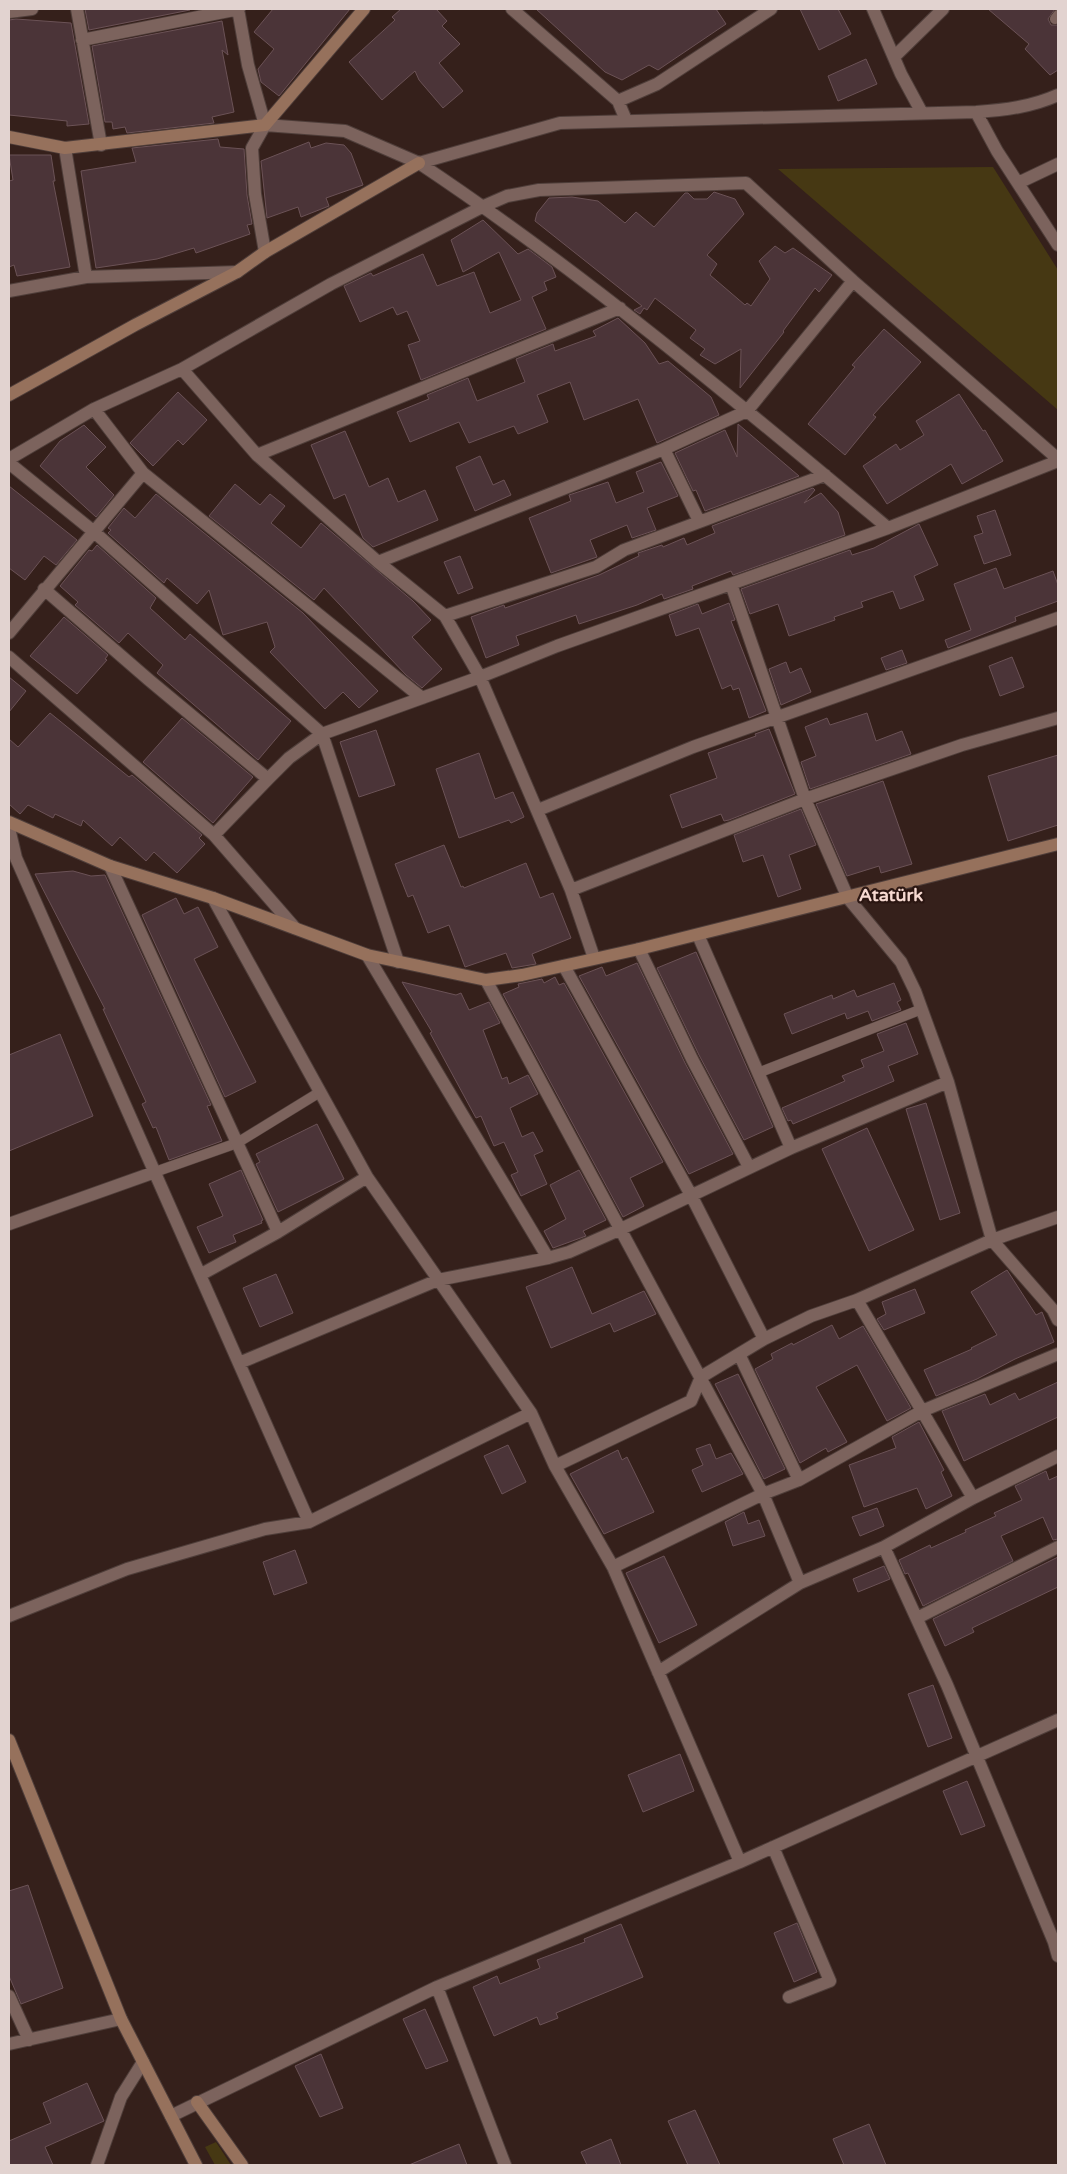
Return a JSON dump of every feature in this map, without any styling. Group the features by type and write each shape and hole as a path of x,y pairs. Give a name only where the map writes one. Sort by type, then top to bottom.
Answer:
{"street":[{"path":"9,12 32,9"},
{"path":"77,9 101,145"},
{"path":"82,40 238,9 248,65 265,125"},
{"path":"264,252 255,194 252,148 265,125 364,9"},
{"path":"512,9 618,101 626,120"},
{"path":"618,101 657,84 772,9"},
{"path":"873,9 922,113"},
{"path":"894,57 942,9"},
{"path":"9,395 135,325 237,272 264,252 419,163 560,123 1013,110 1041,103 1058,95"},
{"path":"976,112 1018,183 1056,236"},
{"path":"9,137 65,148 265,125 345,131 419,163 484,206 620,308 888,528"},
{"path":"65,148 86,277"},
{"path":"1018,183 1058,164"},
{"path":"9,459 94,409 182,369 331,284 507,196 539,190 746,183 853,281 1058,460 888,528 558,646 480,677 322,734 289,758 214,835"},
{"path":"9,291 86,277 237,272"},
{"path":"378,562 664,449 747,411 853,281"},
{"path":"257,455 620,308"},
{"path":"182,369 257,455 378,562 445,616 480,677 538,810 572,890 594,958"},
{"path":"94,409 143,473 422,698"},
{"path":"664,449 699,521"},
{"path":"9,463 92,531 322,734 398,962"},
{"path":"9,633 92,531 143,473"},
{"path":"445,616 596,568 624,550 825,475"},
{"path":"731,584 805,798 848,898 901,962 922,1009 948,1082 992,1240 1056,1312"},
{"path":"44,589 268,779"},
{"path":"538,810 693,747 1058,618"},
{"path":"9,657 214,835 295,928"},
{"path":"572,890 805,798 962,745 1058,718"},
{"path":"9,822 110,866 213,898 367,955 486,980 522,975 698,935 1058,844"},
{"path":"9,828 16,858 309,1522"},
{"path":"110,866 278,1232"},
{"path":"213,898 368,1177 531,1414 555,1466 613,1567 740,1862"},
{"path":"698,935 791,1148"},
{"path":"639,949 692,1059 749,1167"},
{"path":"367,955 548,1258"},
{"path":"564,966 691,1195 764,1339"},
{"path":"486,980 763,1494 800,1583"},
{"path":"239,1363 438,1280 548,1258 621,1230 749,1167 948,1082"},
{"path":"9,1224 155,1172"},
{"path":"200,1275 278,1232 368,1177"},
{"path":"555,1466 691,1401 701,1377 764,1339 811,1316 857,1300 992,1240 1058,1217"},
{"path":"857,1300 973,1498"},
{"path":"739,1354 764,1410 799,1480"},
{"path":"613,1567 763,1494 799,1480 922,1411 1058,1354"},
{"path":"9,1616 127,1568 265,1529 309,1522 531,1414"},
{"path":"658,1672 800,1583 884,1547 973,1498 1058,1456"},
{"path":"884,1547 977,1756 1054,1942 1058,1956"},
{"path":"917,1618 1058,1547"},
{"path":"171,2116 437,1986 773,1848 1058,1720"},
{"path":"9,1740 121,2019 196,2165"},
{"path":"773,1848 830,1981 789,1997"},
{"path":"437,1986 505,2165"},
{"path":"9,1996 29,2040"},
{"path":"9,2044 121,2019"},
{"path":"97,2165 121,2097 143,2062"},
{"path":"197,2102 242,2165"}],"lane":[{"path":"758,1073 922,1009"},
{"path":"155,1172 236,1143 320,1092"}],"shaded area":[{"path":"993,167 1058,270 1058,410 778,169"},
{"path":"216,2142 231,2165 215,2165 205,2147"}],"building":[{"path":"85,9 189,9 190,10 89,30"},
{"path":"273,9 350,9 279,96 261,82 258,69 274,49 254,32"},
{"path":"401,9 436,9 447,21 442,26 460,44 439,63 463,91 443,108 419,80 415,71 382,100 349,62 395,20 392,17"},
{"path":"536,9 716,9 726,24 658,70 649,65 622,80 605,72"},
{"path":"800,9 838,9 851,34 819,50"},
{"path":"988,9 1055,9 1048,19 1051,25 1058,25 1058,70 1050,75 1025,49 1029,44"},
{"path":"9,20 71,23 89,124 67,126 67,121 9,115"},
{"path":"222,21 228,55 222,50 234,112 212,117 214,123 127,133 125,127 113,129 112,122 105,122 92,46"},
{"path":"866,59 877,84 838,101 828,76"},
{"path":"218,139 220,147 244,149 247,195 252,224 247,225 250,234 196,253 194,248 157,259 96,268 81,171 136,162 132,148"},
{"path":"309,142 311,148 326,143 344,145 351,153 363,185 326,198 329,206 301,217 298,207 267,218 261,161"},
{"path":"9,155 51,155 55,181 53,181 70,267 17,276 14,265 9,267 9,181 13,180"},
{"path":"714,192 735,199 744,214 707,255 717,264 710,275 745,305 747,303 751,306 770,279 759,261 775,246 785,253 793,248 832,275 819,292 815,288 784,332 740,388 741,349 715,364 700,355 705,349 690,338 696,330 655,298 647,310 644,308 640,314 634,310 642,306 535,221 537,213 549,198 572,197 598,201 625,223 636,212 654,227 685,193 688,193 694,199 707,199"},
{"path":"483,220 518,254 528,249 552,267 556,277 544,282 547,290 532,297 546,329 421,380 408,345 420,341 407,311 397,315 393,307 360,322 344,286 371,273 373,276 423,254 437,286 474,272 490,313 521,300 499,252 463,272 451,240"},
{"path":"618,318 645,343 659,364 668,361 711,397 719,415 657,443 638,399 584,420 570,382 537,395 548,422 518,434 514,426 469,443 459,422 410,442 397,412 429,399 427,395 468,378 477,401 525,382 516,359 553,344 555,351 596,336 593,331"},
{"path":"884,329 921,362 873,415 876,417 845,455 808,424 855,367 852,365"},
{"path":"178,392 207,420 183,445 178,440 153,466 130,443"},
{"path":"959,394 983,431 985,430 1003,461 962,484 951,464 887,504 863,466 896,444 900,450 924,435 916,421"},
{"path":"738,424 799,476 705,511 696,490 693,491 675,453 725,430 737,457"},
{"path":"84,425 106,447 86,467 114,495 96,517 40,466 60,441"},
{"path":"345,431 369,487 388,478 398,502 425,490 438,520 373,547 363,538 345,494 334,499 311,445"},
{"path":"480,456 493,485 504,480 511,495 475,511 456,467"},
{"path":"661,462 678,496 647,508 656,530 632,538 627,525 590,540 597,557 551,573 529,518 571,501 569,495 608,482 616,503 644,492 636,472"},
{"path":"235,484 260,505 270,494 285,506 271,523 301,548 321,523 413,601 431,620 412,637 442,669 422,688 406,675 324,588 314,600 209,516"},
{"path":"9,486 77,540 56,565 44,556 25,580 9,568"},
{"path":"813,488 815,490 804,503 821,493 838,512 845,535 733,575 731,571 692,586 693,589 664,599 662,594 637,605 579,624 576,615 516,636 519,645 486,658 471,617 504,605 505,608 599,575 639,556 638,553 662,545 663,547 684,538 687,545 715,533 712,526"},
{"path":"156,494 303,613 378,691 359,708 343,692 325,709 270,652 275,647 267,622 223,635 209,590 197,604 167,578 164,583 108,533 111,530 108,528 124,508 135,518"},
{"path":"995,510 1011,555 984,564 974,536 983,533 977,516"},
{"path":"919,524 938,565 914,576 924,600 900,609 893,591 861,602 863,607 834,617 835,620 789,636 778,604 750,614 741,589 850,550 852,555 874,548"},
{"path":"97,545 156,598 150,608 185,640 190,634 291,721 258,760 157,673 163,665 128,633 119,643 75,605 78,602 60,586 89,550 92,551"},
{"path":"460,556 473,588 458,594 444,562"},
{"path":"996,568 1004,589 1053,571 1058,585 1058,601 1015,617 1016,621 948,648 945,640 971,630 954,584"},
{"path":"729,603 735,620 731,621 766,711 749,718 739,688 733,690 731,685 722,689 699,628 676,636 669,615 698,604 702,614"},
{"path":"64,617 108,655 105,659 107,660 77,694 30,656"},
{"path":"902,650 907,663 886,670 881,658"},
{"path":"1012,657 1024,687 1000,696 989,666"},
{"path":"786,662 790,673 801,668 811,692 781,705 769,669"},
{"path":"9,677 26,691 9,712"},
{"path":"50,713 129,777 132,775 202,835 199,838 205,844 177,873 154,852 146,861 120,837 112,846 83,820 81,826 55,814 53,818 28,805 20,814 9,804 9,739 18,747"},
{"path":"867,713 876,741 902,731 911,754 810,789 801,762 816,756 805,727 827,718 830,725"},
{"path":"182,718 253,777 213,823 143,762"},
{"path":"769,729 795,794 729,820 724,821 721,814 682,828 670,795 717,778 708,753 756,736 755,734"},
{"path":"376,730 395,785 359,797 340,742"},
{"path":"479,753 495,799 513,792 524,817 511,823 509,820 459,838 436,769"},
{"path":"1058,755 1058,825 1008,841 988,776"},
{"path":"883,781 912,864 881,873 879,866 847,876 816,804"},
{"path":"801,809 816,845 789,855 801,889 778,897 763,855 743,862 734,835"},
{"path":"444,845 461,887 463,886 464,888 526,863 540,898 553,893 571,938 532,954 536,964 512,968 506,953 465,967 449,925 428,933 413,895 408,897 395,864"},
{"path":"73,871 91,876 105,875 211,1105 207,1106 222,1141 169,1160 156,1127 153,1128 142,1104 146,1102 103,1009 105,1009 35,874"},
{"path":"176,898 184,914 198,907 218,947 194,959 256,1082 225,1097 142,915"},
{"path":"696,952 773,1127 744,1140 699,1055 657,968"},
{"path":"637,963 685,1063 733,1154 689,1174 579,976 602,967 606,976"},
{"path":"555,977 559,985 564,983 663,1162 630,1178 644,1206 623,1217 503,994 519,987 518,984 542,979 544,983"},
{"path":"402,982 456,995 461,993 469,1010 489,1002 500,1023 483,1030 502,1079 507,1077 509,1084 528,1075 538,1094 510,1108 522,1137 533,1132 543,1151 534,1155 547,1184 521,1196 511,1175 518,1172 504,1142 494,1146 481,1116 476,1118 430,1033 432,1032"},
{"path":"894,983 901,1000 897,1002 901,1010 872,1021 868,1011 847,1019 845,1013 792,1034 784,1014 832,995 833,999 854,990 857,997"},
{"path":"906,1023 918,1054 888,1066 894,1081 793,1124 791,1120 788,1121 782,1108 845,1081 842,1076 864,1067 861,1060 884,1051 877,1034"},
{"path":"60,1034 93,1116 9,1151 9,1055"},
{"path":"926,1103 960,1213 940,1220 906,1109"},
{"path":"317,1124 344,1179 278,1212 256,1164 260,1162 256,1154"},
{"path":"867,1128 914,1230 869,1251 822,1149"},
{"path":"241,1170 263,1220 261,1221 262,1223 233,1235 236,1242 209,1253 197,1227 223,1216 209,1184"},
{"path":"579,1170 606,1220 583,1231 586,1236 553,1248 544,1231 566,1219 550,1185"},
{"path":"572,1267 592,1314 644,1291 656,1314 614,1332 610,1323 551,1348 526,1287"},
{"path":"1007,1270 1036,1315 1042,1312 1054,1342 1015,1359 977,1379 936,1396 924,1370 972,1349 997,1335 971,1292"},
{"path":"276,1274 293,1313 260,1327 243,1288"},
{"path":"915,1289 925,1313 884,1330 877,1319 886,1314 882,1302"},
{"path":"832,1325 839,1339 863,1326 911,1408 887,1421 857,1365 816,1387 847,1442 828,1452 826,1448 800,1463 755,1369 773,1359 771,1354"},
{"path":"738,1374 785,1469 764,1479 715,1384"},
{"path":"1058,1382 1058,1417 964,1461 942,1411 985,1394 990,1405 1015,1393 1019,1400"},
{"path":"919,1422 944,1470 941,1472 952,1496 926,1509 917,1488 864,1507 849,1465 896,1448 892,1437"},
{"path":"710,1444 716,1459 731,1453 743,1474 702,1492 692,1470 703,1465 696,1449"},
{"path":"508,1445 526,1482 502,1494 484,1456"},
{"path":"618,1450 622,1460 627,1457 654,1512 604,1534 570,1474"},
{"path":"1046,1471 1049,1480 1058,1476 1058,1539 1053,1540 1043,1517 1001,1536 1013,1561 923,1606 908,1573 905,1574 899,1560 930,1545 931,1548 996,1516 994,1513 1022,1500 1015,1486"},
{"path":"877,1508 884,1526 860,1536 852,1517"},
{"path":"744,1512 748,1524 759,1520 765,1536 733,1546 725,1522"},
{"path":"295,1550 307,1583 274,1595 263,1562"},
{"path":"664,1556 697,1625 659,1643 626,1573"},
{"path":"1058,1557 1058,1587 972,1628 974,1632 945,1646 933,1619"},
{"path":"884,1566 890,1579 858,1592 853,1579"},
{"path":"933,1685 952,1738 928,1747 908,1694"},
{"path":"680,1754 694,1791 643,1812 628,1775"},
{"path":"967,1781 985,1826 961,1835 943,1791"},
{"path":"28,1885 63,1988 21,2004 9,1976 9,1891"},
{"path":"797,1923 817,1972 794,1982 774,1933"},
{"path":"621,1924 643,1977 556,2013 558,2018 540,2025 537,2017 494,2036 473,1987 497,1976 500,1984 540,1968 537,1960 585,1942 584,1939"},
{"path":"425,2009 448,2061 426,2069 403,2019"},
{"path":"321,2054 343,2108 320,2117 295,2066"},
{"path":"87,2083 104,2121 45,2147 53,2165 9,2165 9,2141 51,2123 43,2103"},
{"path":"695,2110 720,2165 688,2165 668,2121"},
{"path":"869,2124 886,2165 844,2165 833,2139"},
{"path":"611,2139 621,2165 587,2165 581,2152"},
{"path":"459,2144 467,2165 409,2165"}],"district":[{"name":"Atatürk","path":"891,895"}]}
